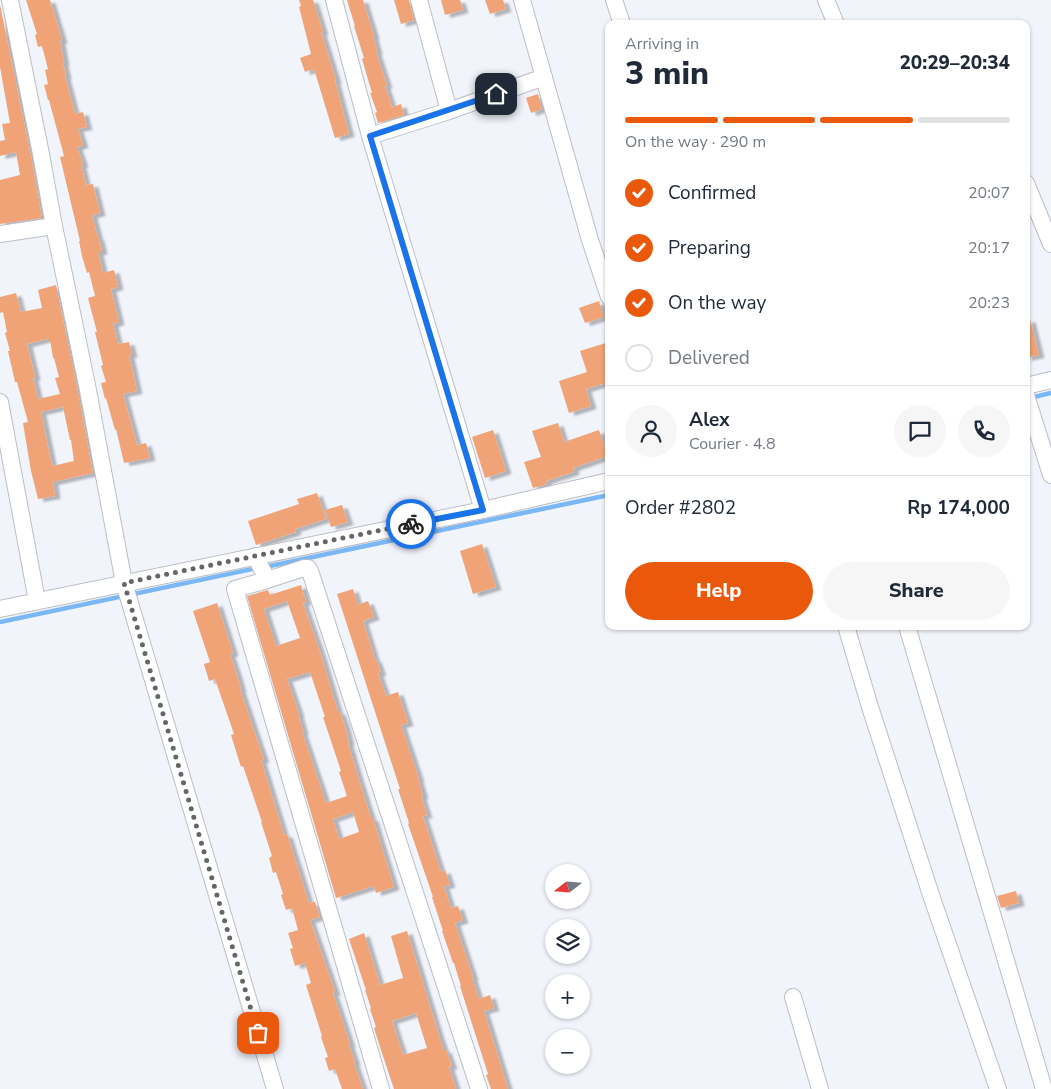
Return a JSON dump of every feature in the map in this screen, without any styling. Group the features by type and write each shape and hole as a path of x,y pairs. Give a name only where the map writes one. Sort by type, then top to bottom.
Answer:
{"street":[{"path":"10,0 124,583 275,1089"},
{"path":"334,0 370,136 483,510"},
{"path":"419,0 449,111"},
{"path":"522,0 590,240 605,285"},
{"path":"614,0 621,20"},
{"path":"826,0 834,20"},
{"path":"370,136 449,111 544,77"},
{"path":"1030,193 1051,244"},
{"path":"0,234 54,226"},
{"path":"1030,385 1051,380"},
{"path":"0,402 37,601"},
{"path":"1030,408 1051,475"},
{"path":"381,1089 235,589 261,568 483,510 605,482"},
{"path":"0,609 124,583 261,568 308,568 479,1089"},
{"path":"847,630 926,880 998,1089"},
{"path":"908,630 1044,1089"},
{"path":"793,997 820,1089"}],"building":[{"path":"26,0 50,0 62,40 60,41 65,76 75,114 83,112 87,127 78,129 83,145 77,147 83,164 81,165 86,185 93,184 100,213 92,215 102,252 98,252 103,273 114,270 118,287 111,289 119,322 113,324 118,344 129,342 132,355 129,355 137,391 123,394 137,445 146,443 150,458 124,463 116,429 105,399 101,383 106,382 101,366 103,365 95,332 97,332 88,298 95,296 89,272 87,273 82,256 60,157 64,156 44,85 48,84 45,70 48,69 42,46 38,47 35,35 37,34"},
{"path":"299,0 313,0 349,134 335,138 314,69 305,72 300,58 311,54 299,7 301,6"},
{"path":"347,0 363,0 392,107 401,104 404,115 378,123 375,113 377,112 370,93 372,93 362,59 364,58"},
{"path":"394,0 409,0 414,20 401,24"},
{"path":"441,0 460,0 463,10 445,15"},
{"path":"485,0 503,0 506,9 490,14"},
{"path":"0,5 42,218 0,224 0,180 20,175 16,152 0,156 0,141 5,140 2,124 10,123 0,67"},
{"path":"538,94 542,109 531,113 526,98"},
{"path":"56,285 93,473 53,482 55,496 38,499 23,423 28,422 17,382 15,382 8,351 10,351 5,333 7,332 3,312 0,313 0,297 16,293 21,312 42,308 38,290","holes":["50,340 59,377 55,378 60,394 38,399 27,344","63,407 74,461 52,466 41,412"]},
{"path":"599,301 604,317 585,323 579,308"},
{"path":"1030,319 1039,355 1030,357"},
{"path":"605,343 605,383 586,389 591,406 569,413 559,381 587,372 580,351"},
{"path":"558,423 564,442 599,430 605,447 605,457 573,468 574,472 546,481 547,484 533,488 524,462 541,457 532,431"},
{"path":"493,430 506,471 485,478 472,437"},
{"path":"317,493 326,519 295,529 296,532 256,545 248,521 299,504 297,499"},
{"path":"342,505 348,522 331,527 325,510"},
{"path":"482,544 496,587 473,594 460,551"},
{"path":"301,585 306,602 303,603 338,712 340,712 345,726 359,780 394,887 376,893 374,886 336,898 247,596 268,590 270,595","holes":["287,601 300,638 276,646 264,609","310,672 325,717 323,717 341,771 339,772 347,796 326,803 302,732 299,714 287,679","353,812 359,832 339,839 333,819"]},
{"path":"353,589 358,605 368,601 374,617 363,621 381,673 378,673 386,696 398,692 408,723 401,725 419,779 423,796 421,796 427,815 423,816 441,872 445,870 450,885 444,886 451,908 458,906 463,920 455,923 479,999 490,995 494,1008 484,1011 508,1089 491,1089 454,963 408,824 398,789 400,789 337,594"},
{"path":"217,603 233,653 230,654 240,689 264,760 261,760 284,835 287,834 309,903 315,902 320,917 310,920 335,992 333,993 363,1089 342,1089 335,1069 329,1071 325,1058 328,1057 306,985 311,983 305,963 295,966 290,949 293,948 288,933 298,930 292,908 286,910 276,872 273,873 269,858 272,856 262,822 243,766 241,767 231,735 234,734 215,679 209,681 204,664 210,662 193,611"},
{"path":"1016,891 1019,903 1001,908 997,896"},
{"path":"407,931 440,1039 452,1066 449,1067 456,1089 394,1089 374,1028 376,1027 366,990 349,939 364,933 380,985 403,978 391,936","holes":["416,1013 427,1048 403,1055 392,1021"]}],"waterway":[{"path":"1030,398 1051,393"},
{"path":"265,567 605,496"},
{"path":"0,622 257,568"}],"way so far":[{"path":"258,1033 124,583 411,524"}],"route":[{"path":"411,524 483,510 370,136 496,94"}]}
